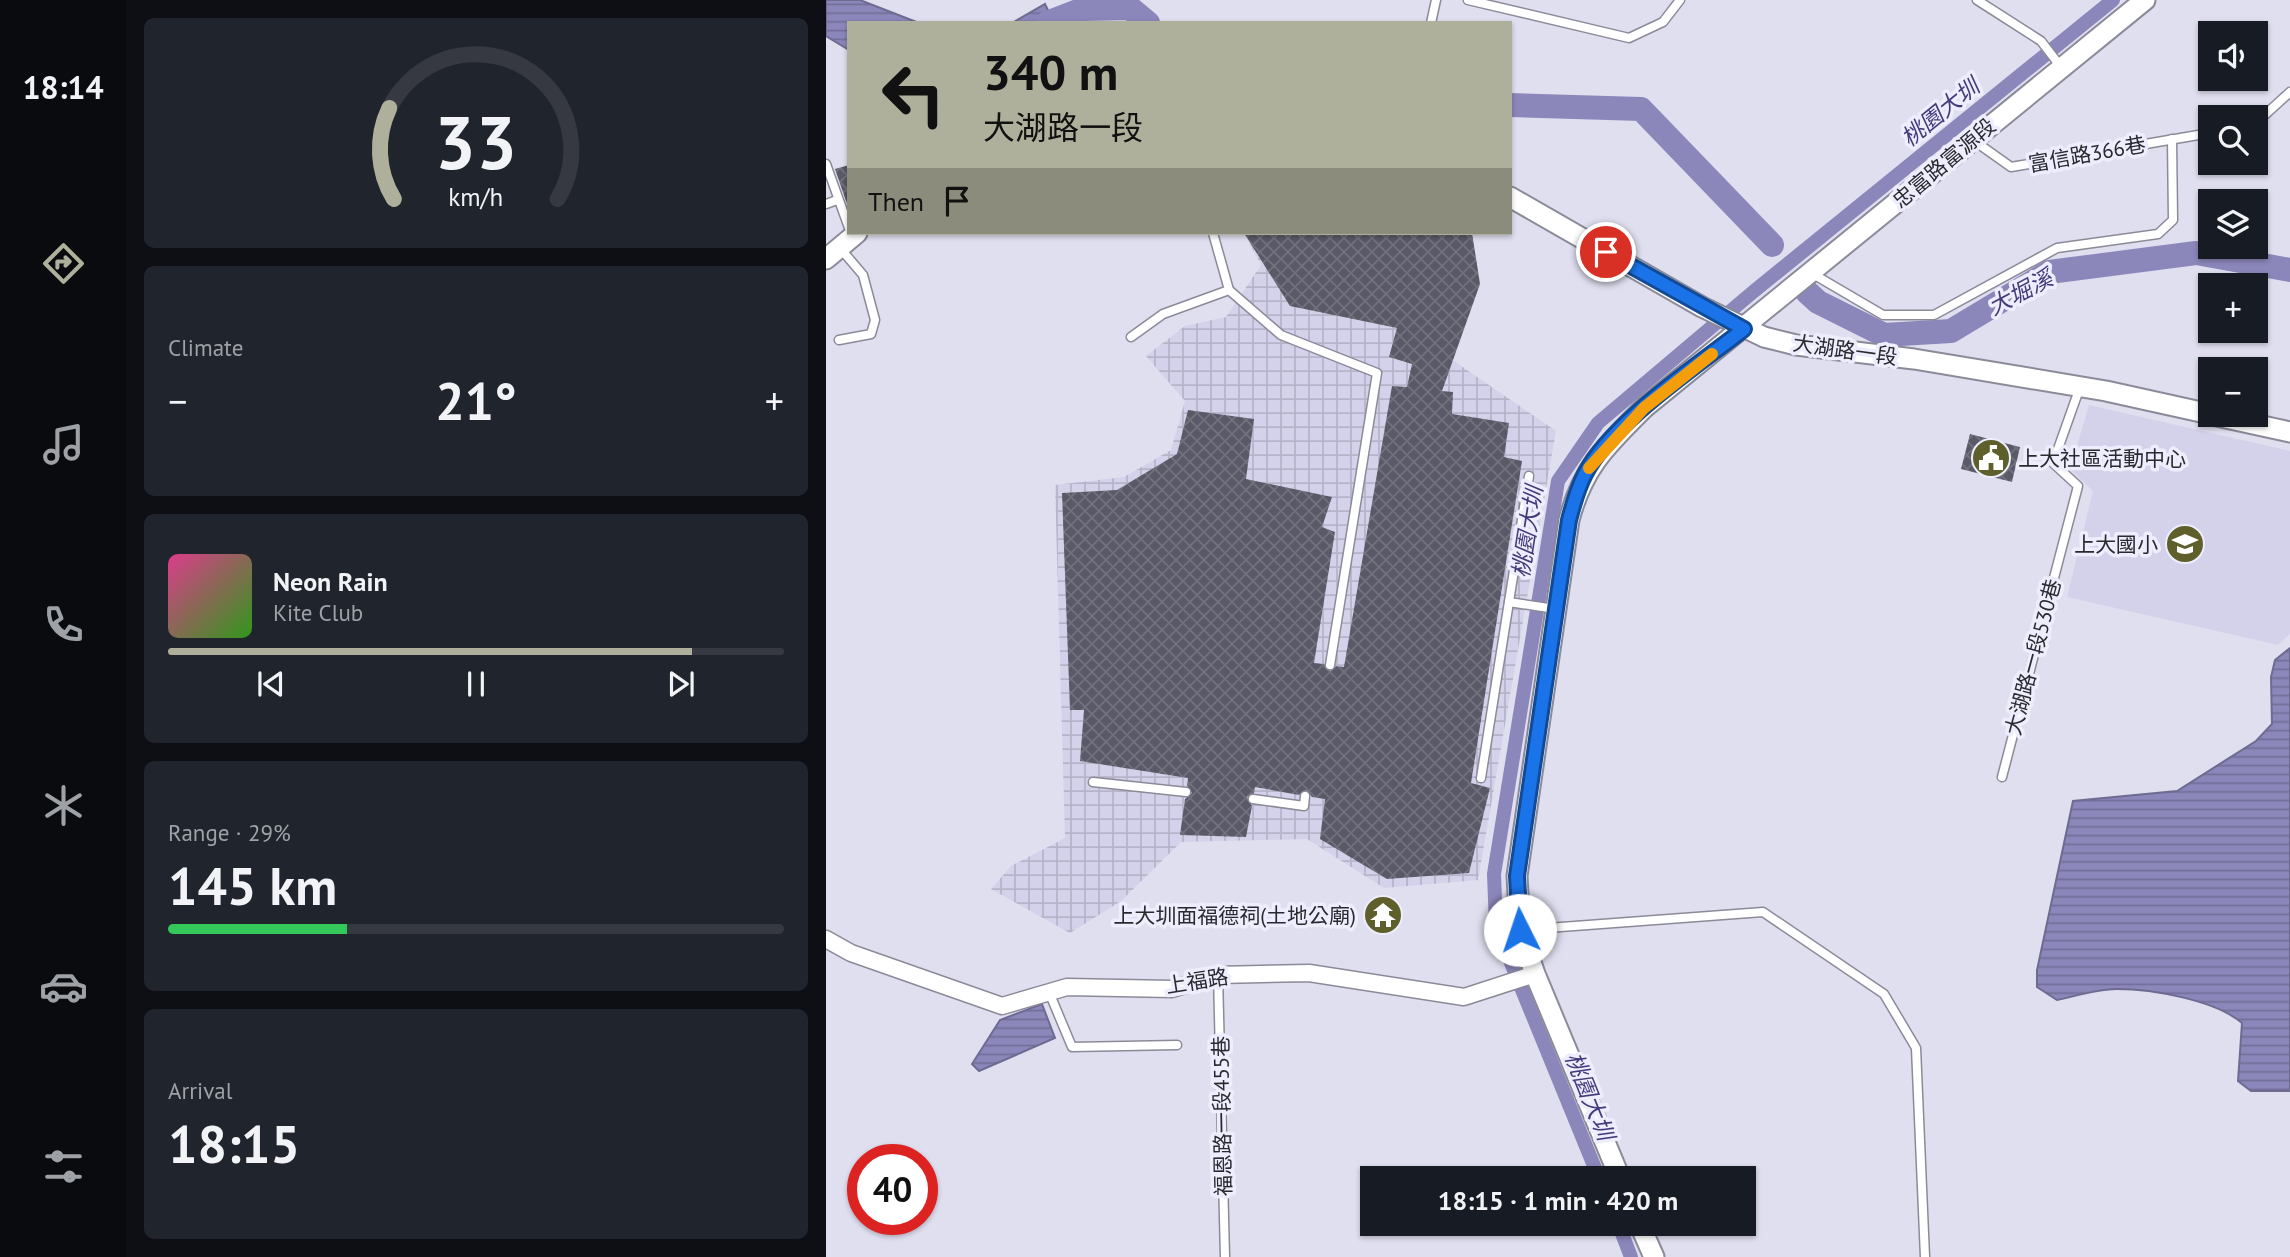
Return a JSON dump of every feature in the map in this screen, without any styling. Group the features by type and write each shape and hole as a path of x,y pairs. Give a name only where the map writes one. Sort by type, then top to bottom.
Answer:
{"street":[{"name":"忠富路富源段","path":"1615,1166 1530,976 1520,930 1517,876 1569,520 1586,472 1644,408 1736,324 1812,273 2059,63 2145,0"},
{"name":"大湖路一段","path":"1512,198 1702,307 1736,324 1796,345 1914,359 2080,387 2198,412"},
{"name":"大湖路一段","path":"2267,427 2290,432"},
{"name":"上福路","path":"826,939 851,953 1002,1006 1067,987 1172,989 1218,975 1309,973 1464,997 1530,976"},
{"path":"1645,1236 1654,1257"}],"lane":[{"path":"1431,21 1436,0"},
{"path":"1468,0 1629,38 1663,22 1680,0"},
{"path":"1977,0 2041,41 2059,63"},
{"path":"2268,112 2290,92"},
{"name":"富信路366巷","path":"1972,139 2011,167 2198,135"},
{"path":"1812,273 1883,314 1934,315 2057,248 2158,233 2173,220 2172,139"},
{"path":"826,164 846,240 863,275 876,320 871,334 839,340"},
{"path":"826,204 837,200"},
{"path":"1214,235 1229,290 1281,335 1377,373 1331,665"},
{"path":"1131,337 1163,314 1229,290"},
{"name":"大湖路一段530巷","path":"2002,777 2078,486 2053,463 2080,387"},
{"path":"1481,779 1529,476"},
{"path":"1509,602 1554,609"},
{"path":"1093,782 1186,792"},
{"path":"1253,799 1304,806 1305,796"},
{"path":"1520,930 1763,912 1884,994 1916,1048 1925,1257"},
{"name":"福恩路一段455巷","path":"1218,975 1225,1257"},
{"path":"1049,992 1072,1047 1177,1045"}],"shaded area":[{"path":"826,0 860,0 914,21 847,21 847,49 826,36"},
{"path":"1045,4 1053,21 1015,21"},
{"path":"1245,235 1472,235 1480,284 1451,359 1556,431 1478,880 1384,888 1307,839 1181,842 1121,901 1070,933 991,889 1011,866 1065,838 1055,485 1124,477 1171,450 1185,401 1146,356 1185,326 1226,317 1261,265"},
{"name":"上大國小","path":"2089,405 2290,451 2290,634 2278,645 2067,597 2093,491 2070,469"},
{"path":"2290,648 2290,1091 2251,1091 2238,1081 2242,1023 2230,1015 2182,997 2131,990 2102,990 2057,1000 2037,987 2037,970 2073,801 2177,791 2256,741 2272,724 2271,677 2275,660"},
{"path":"1042,1004 1055,1038 979,1071 972,1064 1000,1020"}],"building":[{"path":"847,166 847,204 835,169"},
{"path":"1245,235 1472,235 1480,284 1442,391 1453,392 1452,414 1509,423 1504,457 1522,461 1471,783 1490,788 1469,873 1387,879 1320,839 1325,799 1312,797 1306,790 1299,795 1255,787 1254,793 1247,797 1252,806 1246,837 1180,835 1185,799 1192,793 1187,786 1188,778 1080,761 1084,710 1070,710 1062,493 1117,490 1177,454 1188,410 1254,419 1246,479 1332,497 1322,527 1335,532 1314,663 1324,664 1330,671 1336,666 1344,667 1392,386 1407,387 1412,364 1389,357 1397,328 1290,306"},
{"name":"上大社區活動中心","path":"1970,434 2020,447 2012,482 1961,469"},
{"name":"上大圳面福德祠(土地公廟)","path":"1377,902 1397,918 1389,929 1369,912"}],"waterway":[{"name":"桃園大圳","path":"1594,1166 1496,926 1494,874 1558,481 1598,423 1753,292 2113,0"},
{"name":"大堀溪","path":"1052,21 1083,9 1130,8 1146,21"},
{"name":"大堀溪","path":"1512,105 1641,109 1772,245"},
{"name":"大堀溪","path":"1807,292 1818,302 1884,335 1951,331 2049,272 2196,253 2290,270"},
{"name":"桃園大圳","path":"1623,1236 1631,1257"}],"slow traffic":[{"path":"1589,468 1644,408 1712,354"}],"place":[{"name":"上大社區活動中心","path":"1991,458"},
{"name":"上大國小","path":"2185,544"},
{"name":"上大圳面福德祠(土地公廟)","path":"1383,915"}],"route":[{"path":"1520,930 1517,876 1569,520 1576,496 1586,472 1612,440 1644,408 1744,329 1606,252"}]}
